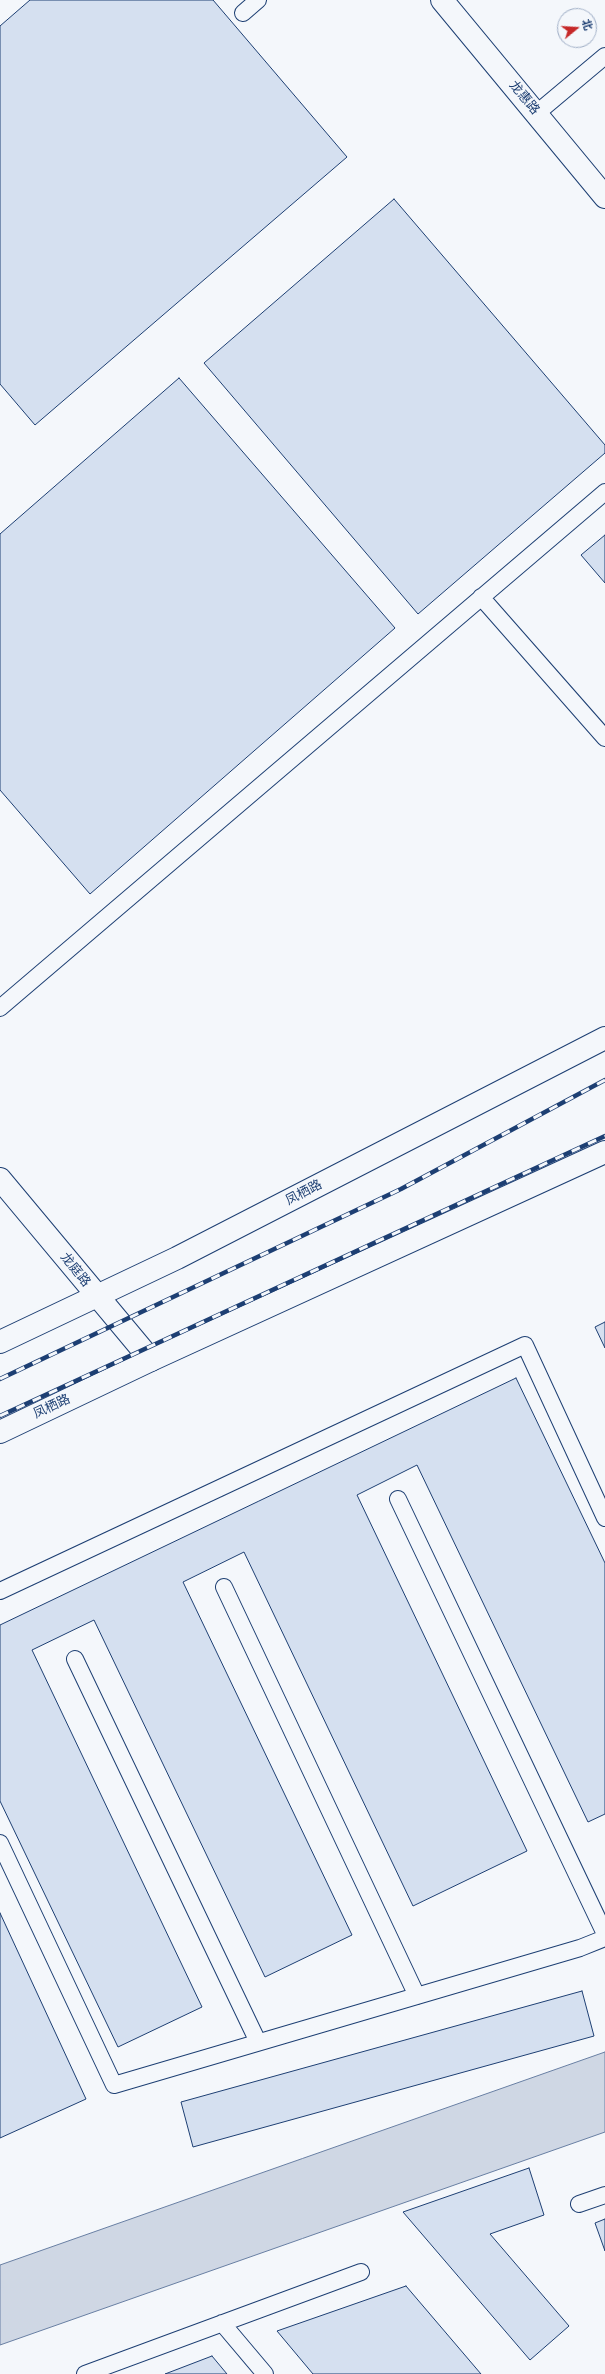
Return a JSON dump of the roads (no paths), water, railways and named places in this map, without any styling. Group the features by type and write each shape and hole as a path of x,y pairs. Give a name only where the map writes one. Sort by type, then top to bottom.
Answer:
{"main road":[{"name":"龙惠路","path":"442,0 605,197"},
{"name":"凤栖路","path":"0,1342 177,1258 605,1038"},
{"name":"凤栖路","path":"0,1432 151,1360 605,1152"},
{"name":"龙庭路","path":"0,1179 96,1296 151,1360"}],"lane":[{"path":"243,13 258,0"},
{"path":"536,113 605,56"},
{"path":"0,1008 605,492"},
{"path":"481,597 605,738"},
{"path":"0,1591 525,1345 605,1518"},
{"path":"398,1499 605,1934"},
{"path":"224,1587 417,1996"},
{"path":"76,1659 258,2042"},
{"path":"0,1843 114,2085 580,1948 605,1938"},
{"path":"579,2204 605,2195"},
{"path":"85,2374 361,2272"},
{"path":"222,2323 265,2374"}],"railway":[{"path":"0,1379 401,1189 605,1080"},
{"path":"0,1416 605,1136"}]}
